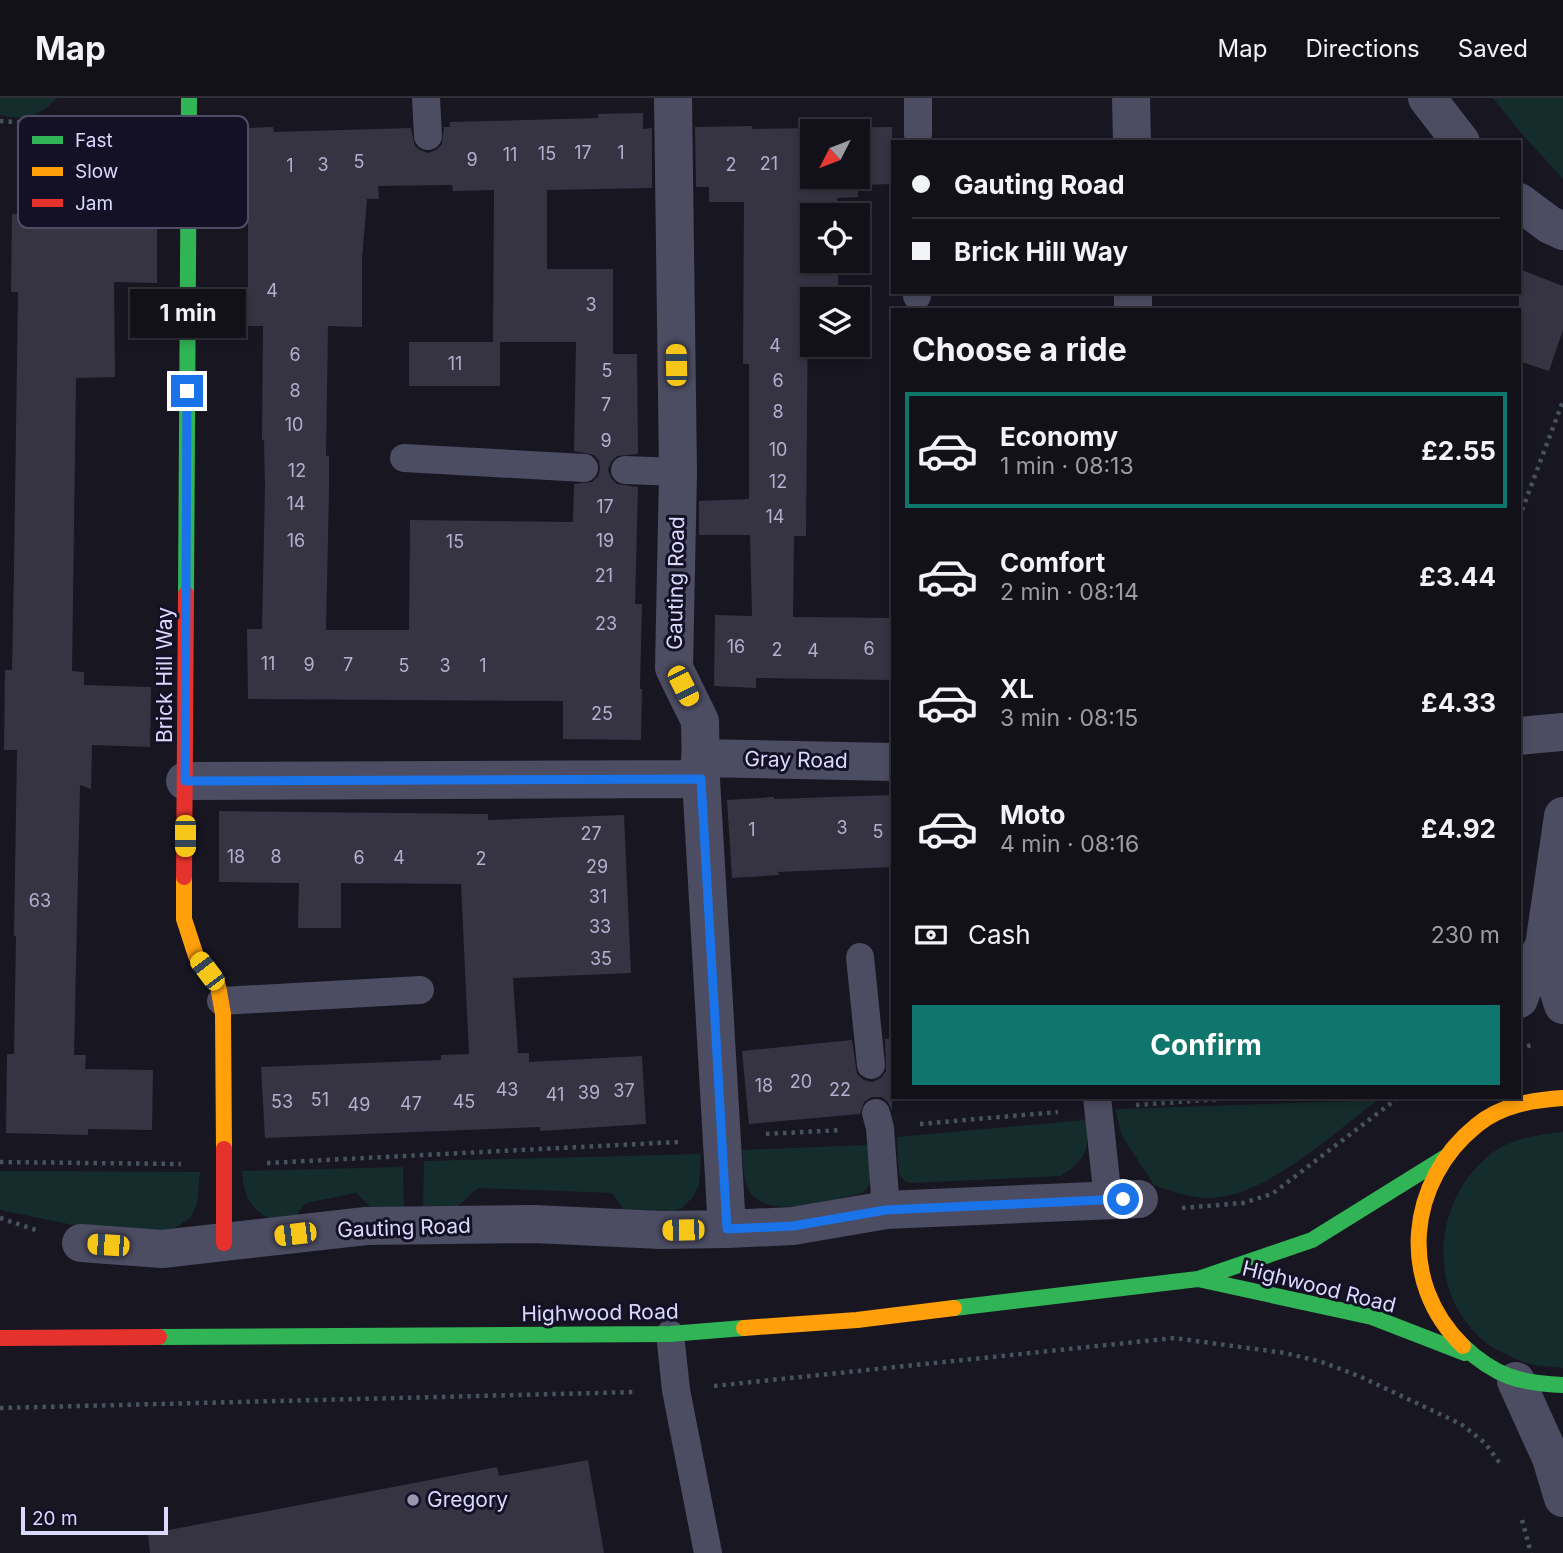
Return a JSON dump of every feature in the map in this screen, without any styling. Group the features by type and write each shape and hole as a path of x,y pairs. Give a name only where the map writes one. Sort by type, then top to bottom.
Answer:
{"street":[{"name":"Brick Hill Way","path":"188,116 189,98"},
{"name":"Gauting Road","path":"673,98 678,472 674,668 700,721 727,1229"},
{"path":"1131,98 1132,140"},
{"path":"1427,98 1459,140"},
{"path":"1521,203 1550,225 1563,231"},
{"name":"Brick Hill Way","path":"187,228 184,919 196,956 218,986 223,1014 224,1242"},
{"path":"1521,736 1563,732"},
{"name":"Gray Road","path":"185,781 891,762"},
{"path":"1521,993 1528,974 1544,946 1563,816"},
{"path":"1544,946 1563,1005"},
{"path":"1563,1098 1482,1111 1432,1176 1420,1213 1417,1247 1423,1284 1438,1318 1468,1354 1517,1381 1563,1385"},
{"name":"Highwood Road","path":"0,1338 670,1334 857,1320 1198,1279 1312,1240 1444,1158"},
{"name":"Gauting Road","path":"81,1243 162,1249 366,1226 534,1224 662,1230 727,1229 793,1226 886,1210 1123,1199"},
{"name":"Highwood Road","path":"1198,1279 1371,1318 1468,1354"},
{"path":"1517,1381 1550,1458 1563,1498"}],"lane":[{"path":"426,98 428,136"},
{"path":"918,98 918,134"},
{"path":"404,458 584,467"},
{"path":"625,470 678,472"},
{"path":"860,957 872,1065"},
{"path":"221,1001 420,990"},
{"path":"1097,1103 1123,1199"},
{"path":"878,1120 886,1210"},
{"path":"670,1334 676,1390 708,1553"}],"path":[{"path":"0,121 18,122"},
{"path":"1521,513 1563,401"},
{"path":"1521,1048 1530,1045"},
{"path":"0,1161 225,1165 677,1142 878,1120 1097,1103 1200,1099"},
{"path":"1123,1199 1174,1208 1243,1203 1272,1194 1396,1099"},
{"path":"0,1408 676,1390 1174,1338 1285,1353 1322,1362 1359,1376 1461,1424 1485,1443 1505,1470"},
{"path":"1522,1519 1531,1553"}],"green space":[{"path":"0,98 57,98 45,109 31,116 0,115"},
{"path":"1493,98 1563,98 1563,179 1522,134"},
{"path":"1378,1100 1319,1146 1274,1176 1251,1188 1206,1198 1154,1185 1122,1136 1115,1109"},
{"path":"1086,1120 1087,1139 1084,1153 1076,1165 1061,1176 912,1183 906,1182 899,1174 897,1137"},
{"path":"1563,1132 1563,1368 1526,1363 1483,1340 1464,1320 1452,1296 1445,1271 1444,1245 1448,1219 1458,1194 1472,1172 1492,1153 1517,1141"},
{"path":"867,1145 871,1182 863,1193 785,1207 769,1205 757,1199 746,1185 742,1150"},
{"path":"701,1154 699,1185 693,1197 682,1208 663,1215 625,1212 612,1193 478,1188 458,1206 423,1207 424,1161"},
{"path":"403,1167 404,1210 373,1209 356,1193 306,1203 290,1223 269,1218 255,1208 246,1193 242,1171"},
{"path":"0,1171 200,1172 197,1204 191,1217 177,1227 159,1232 78,1226 0,1210"}],"building":[{"path":"643,113 643,129 652,128 652,188 547,190 547,269 613,269 613,354 637,354 638,454 617,456 608,470 617,484 638,487 635,604 642,604 641,740 563,739 563,701 248,699 247,629 262,629 265,486 262,440 263,326 248,326 248,128 273,127 274,132 411,128 415,146 428,153 442,144 444,127 450,127 450,122 598,118 598,114","holes":["452,185 453,191 494,190 493,342 576,342 574,451 594,455 599,461 598,476 592,482 574,484 573,522 410,520 409,630 326,630 328,326 362,327 362,259 367,199 379,199 378,186"]},
{"path":"695,127 800,128 800,189 858,189 858,197 837,198 837,203 800,203 800,273 838,273 838,287 800,287 800,357 808,357 806,536 794,536 793,617 891,618 891,680 756,678 756,688 714,686 715,615 752,616 750,535 699,535 699,501 749,499 749,364 743,364 744,202 709,202 709,187 696,187"},
{"path":"870,127 892,127 891,184 870,185"},
{"path":"12,214 18,214 18,228 157,228 157,283 114,282 115,377 76,378 72,671 84,672 84,685 151,687 150,747 92,745 91,789 80,785 74,1055 86,1055 85,1069 153,1070 152,1130 88,1129 88,1135 6,1133 7,1054 14,1054 16,936 17,750 4,750 5,670 12,670 14,568 18,292 11,292"},
{"path":"1521,270 1563,286 1563,330 1549,371 1521,362"},
{"path":"409,342 500,342 500,386 409,386"},
{"path":"891,795 891,867 778,872 779,875 732,878 727,800"},
{"path":"219,811 488,814 488,820 624,815 631,973 513,978 518,1053 529,1053 529,1062 642,1056 646,1124 540,1131 540,1127 265,1138 261,1067 441,1060 441,1055 469,1054 461,884 341,883 341,928 298,928 299,883 219,882"},
{"path":"885,1039 891,1039 892,1110 881,1097 872,1097 864,1102 860,1114 749,1124 742,1051 852,1040 857,1074 872,1082 881,1078 886,1071"},
{"name":"Gregory","path":"588,1460 604,1553 150,1553 148,1534 497,1467 499,1476"}],"traffic: fast":[{"path":"189,98 189,116"},
{"path":"186,594 188,228"},
{"path":"954,1308 1198,1279 1312,1240 1444,1158"},
{"path":"1198,1279 1372,1317 1465,1353"},
{"path":"159,1337 670,1334 744,1328"},
{"path":"1463,1346 1486,1365 1509,1376 1563,1385"}],"traffic: slow":[{"path":"184,877 184,919 196,956 218,986 223,1014 224,1149"},
{"path":"1463,1346 1442,1320 1428,1292 1420,1263 1419,1232 1424,1203 1436,1174 1454,1148 1486,1118 1518,1105 1563,1098"},
{"path":"744,1328 857,1320 954,1308"}],"traffic: jam":[{"path":"184,877 186,594"},
{"path":"224,1149 224,1243"},
{"path":"0,1338 159,1337"}],"place":[{"name":"Gregory","path":"413,1500"}],"route":[{"path":"187,391 185,781 701,779 727,1229 793,1226 886,1210 1123,1199"}]}
